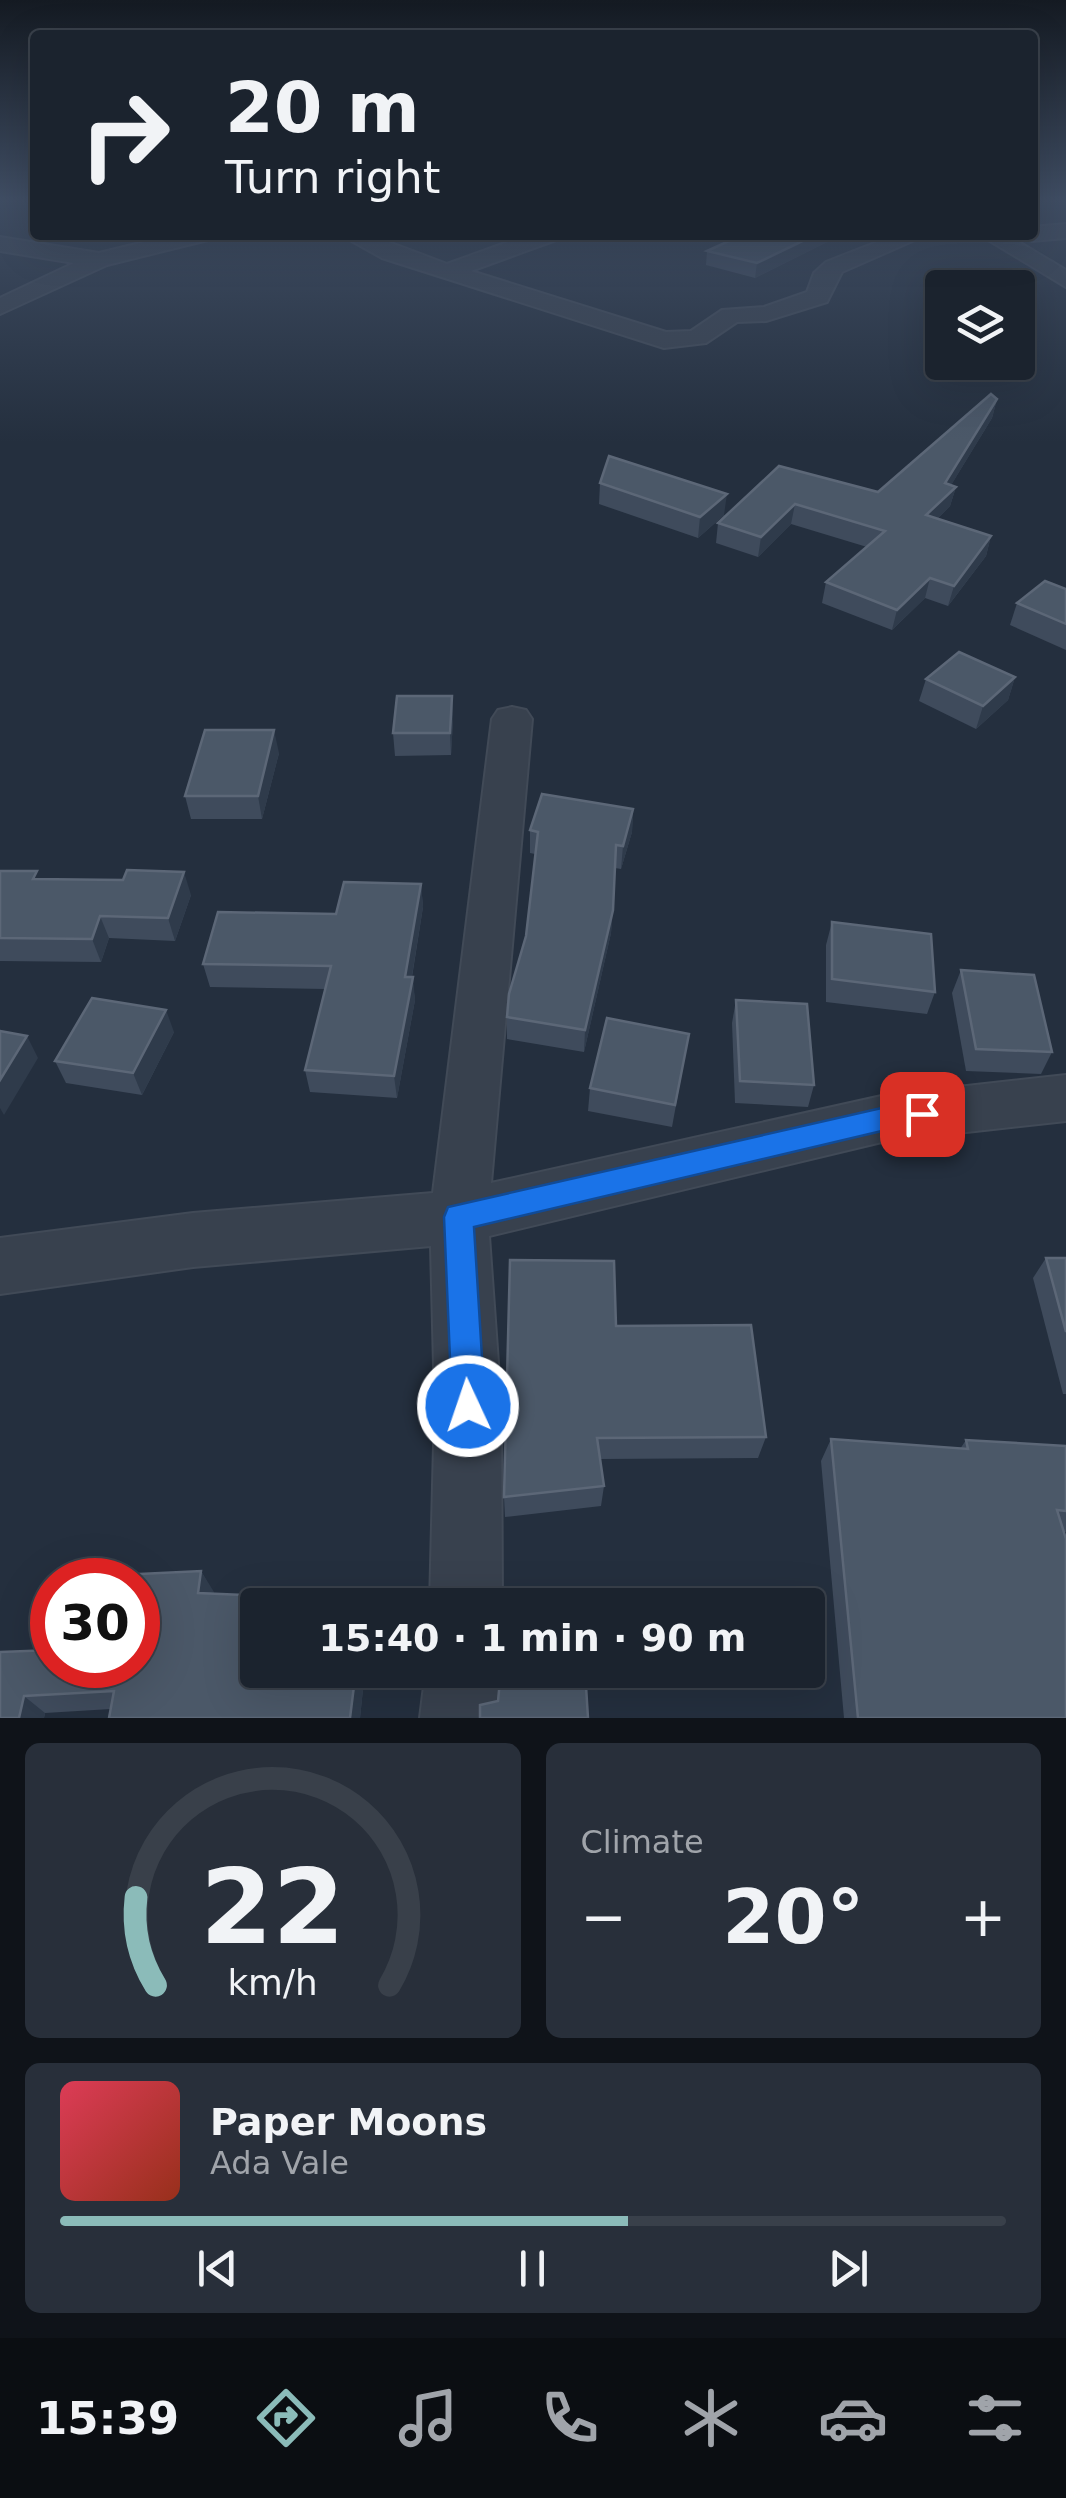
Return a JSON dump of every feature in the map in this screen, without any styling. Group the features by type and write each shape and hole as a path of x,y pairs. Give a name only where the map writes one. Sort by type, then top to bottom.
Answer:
{"street":[{"path":"0,306 53,281"},
{"path":"486,281 664,340 681,341 698,338 731,315 766,314 818,297 823,281"},
{"path":"466,1588 468,1406 459,1217 512,719"},
{"path":"0,1266 194,1240 459,1217 886,1118 1066,1098"},
{"path":"458,1718 461,1688"}],"building":[{"path":"991,394 997,399 945,483 956,487 926,515 991,536 954,586 930,578 897,610 826,582 885,531 795,504 761,537 718,523 779,466 878,492"},
{"path":"609,456 727,494 700,517 600,483"},
{"path":"1045,581 1066,589 1066,624 1017,603"},
{"path":"959,652 1015,677 983,706 926,679"},
{"path":"397,696 452,696 450,733 393,733"},
{"path":"205,730 274,730 258,796 185,796"},
{"path":"542,794 633,809 623,846 616,845 613,910 585,1030 507,1017 509,994 526,936 538,832 530,830"},
{"path":"127,870 184,872 168,918 100,916 92,939 0,938 0,871 37,871 33,879 123,880"},
{"path":"344,882 421,884 405,977 413,977 394,1076 305,1070 331,966 203,964 218,912 336,914"},
{"path":"832,922 931,934 935,992 832,979"},
{"path":"961,970 1034,975 1052,1052 976,1049"},
{"path":"92,998 166,1010 133,1073 55,1061"},
{"path":"736,1000 807,1004 814,1085 740,1081"},
{"path":"607,1018 689,1034 675,1105 590,1088"},
{"path":"0,1031 27,1036 0,1080"},
{"path":"1046,1258 1066,1258 1066,1332"},
{"path":"510,1260 614,1261 616,1326 751,1325 766,1437 597,1438 604,1486 504,1497"},
{"path":"831,1439 968,1449 966,1440 1066,1446 1066,1511 1057,1510 1066,1539 1066,1718 858,1718"},
{"path":"201,1571 198,1593 240,1595 240,1688 354,1688 350,1718 109,1718 114,1691 24,1696 19,1718 0,1718 0,1652 30,1651 30,1688 160,1688 160,1573"},
{"path":"499,1688 586,1688 588,1718 480,1718 480,1705 498,1701"}],"route":[{"path":"468,1406 459,1217 886,1118 922,1114"}]}
